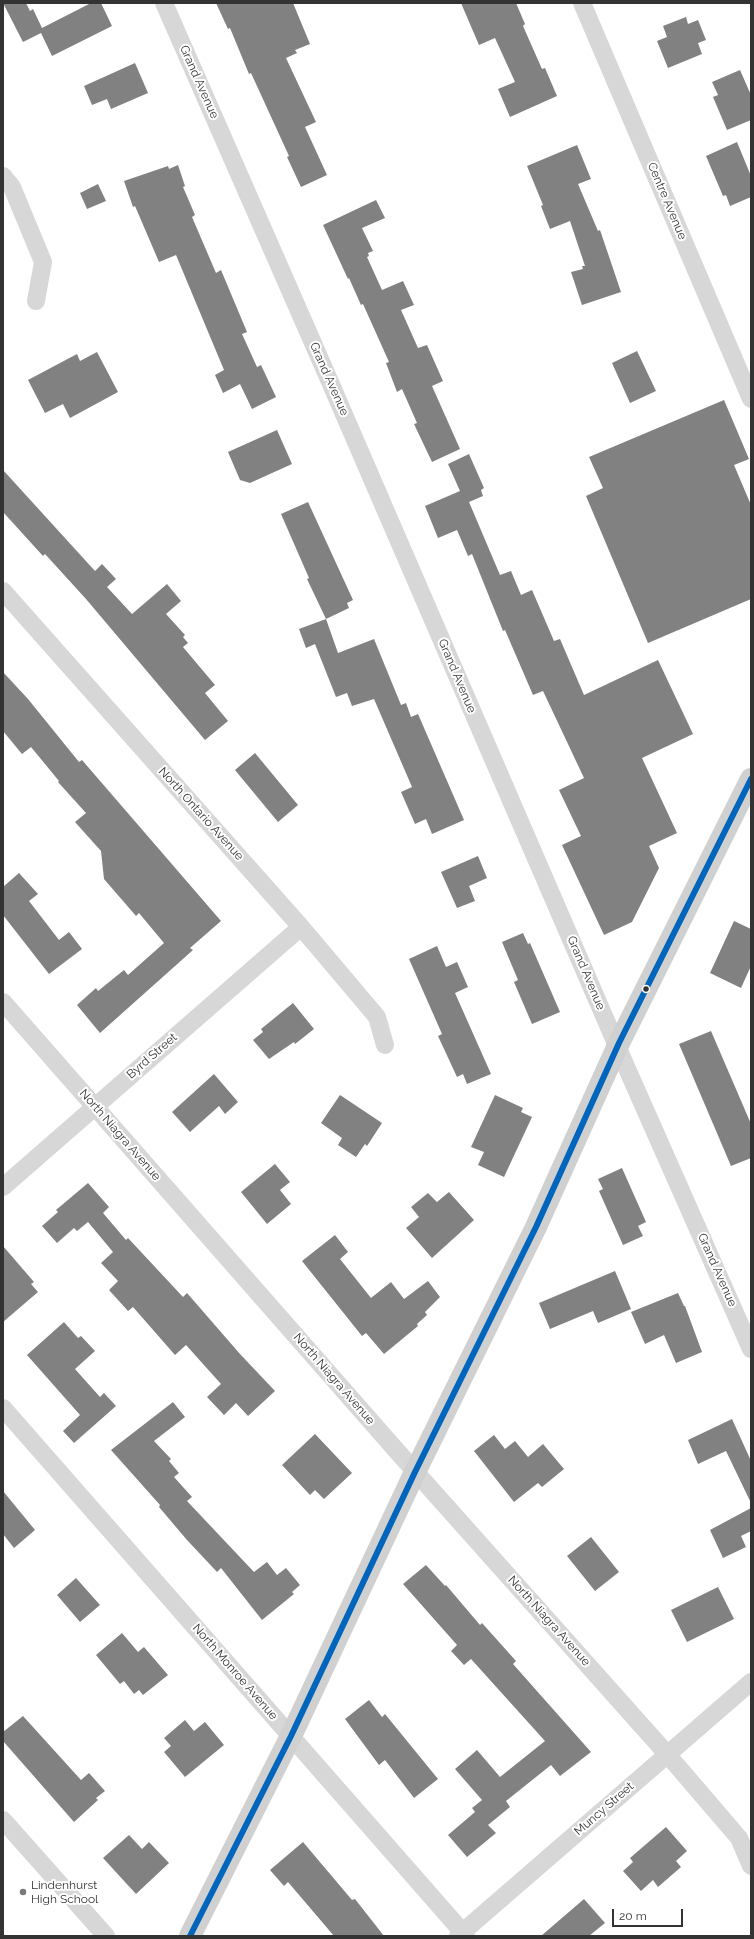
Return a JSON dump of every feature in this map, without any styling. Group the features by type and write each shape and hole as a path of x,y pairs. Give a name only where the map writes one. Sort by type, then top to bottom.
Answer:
{"street":[{"name":"Grand Avenue","path":"164,3 328,375 617,1046 751,1349"},
{"name":"Centre Avenue","path":"582,3 751,399"},
{"path":"3,176 12,187 43,262 36,301"},
{"name":"North Ontario Avenue","path":"3,591 301,926 376,1017 385,1045"},
{"path":"190,1936 291,1736 415,1472 536,1227 617,1046 751,779"},
{"name":"Byrd Street","path":"3,1187 301,926"},
{"name":"North Niagra Avenue","path":"3,1002 415,1472 667,1754 739,1838 751,1866"},
{"name":"North Monroe Avenue","path":"3,1408 291,1736 462,1935"},
{"name":"Muncy Street","path":"462,1935 751,1682"},
{"path":"3,1820 106,1936"}],"building":[{"path":"3,3 26,3 30,11 33,9 42,28 91,3 101,3 112,26 52,56 41,33 23,42"},
{"path":"216,3 293,3 310,44 295,50 297,53 286,58 316,122 305,127 327,175 301,187 287,157 289,156 251,73 249,74 230,28 228,29"},
{"path":"461,3 516,3 525,24 523,26 542,69 545,68 557,96 510,117 498,89 515,82 495,38 479,45"},
{"path":"686,17 688,24 698,20 706,40 698,43 702,54 668,68 657,41 667,37 663,26"},
{"path":"135,63 148,93 111,109 107,99 92,105 84,86"},
{"path":"740,70 751,95 751,120 727,130 713,97 718,95 712,82"},
{"path":"737,142 751,176 751,197 730,206 726,195 723,196 706,156"},
{"path":"577,145 591,179 578,184 598,231 600,230 621,292 582,305 571,272 583,269 582,266 585,266 570,221 550,229 541,206 543,205 527,166"},
{"path":"178,165 185,186 183,187 195,215 192,217 216,273 221,270 247,332 242,334 257,367 261,365 276,397 252,409 240,384 223,393 215,375 224,370 176,255 159,262 135,206 133,207 124,181 168,166 169,169"},
{"path":"98,184 106,201 87,209 80,193"},
{"path":"376,200 385,218 362,228 373,251 368,253 369,256 367,257 382,290 403,281 414,305 401,310 418,348 427,345 443,381 432,386 460,449 432,462 414,424 417,423 402,389 397,392 386,363 389,362 363,304 361,305 323,225"},
{"path":"637,351 656,391 630,403 612,363"},
{"path":"97,352 118,392 70,418 63,404 45,413 28,380 77,354 80,361"},
{"path":"724,400 749,459 734,465 751,505 751,599 648,643 586,496 603,488 589,457"},
{"path":"277,430 292,464 250,483 240,480 228,452"},
{"path":"469,454 484,488 481,490 483,496 469,502 500,575 511,571 521,595 532,590 554,641 560,639 584,695 658,660 693,734 642,758 677,833 649,846 659,868 632,922 604,935 562,845 581,836 559,790 584,778 543,691 533,695 505,630 503,631 472,554 468,556 457,530 438,538 425,506 460,491 448,464"},
{"path":"3,470 95,571 102,564 116,579 107,587 132,614 167,584 181,601 166,614 185,635 183,637 188,643 183,647 215,685 205,693 228,721 205,740 86,599 45,554 43,556 3,512"},
{"path":"308,502 353,600 347,603 349,608 326,619 307,579 309,578 281,514"},
{"path":"326,619 338,653 374,639 401,705 406,703 411,717 418,714 464,820 432,834 426,819 415,824 401,792 412,787 374,699 352,706 347,693 336,697 315,644 306,648 299,629"},
{"path":"3,672 28,699 79,762 82,760 221,921 190,948 193,950 100,1033 77,1005 96,988 98,991 124,970 128,975 164,943 139,913 136,916 104,879 101,851 75,822 86,813 58,782 59,781 31,747 22,754 3,731"},
{"path":"255,753 298,805 278,822 235,770"},
{"path":"478,856 487,878 469,886 475,901 457,908 441,872"},
{"path":"19,873 38,894 29,901 59,940 69,932 82,949 49,974 3,915 3,887"},
{"path":"734,921 751,929 751,966 741,988 710,973"},
{"path":"523,933 528,944 530,943 560,1012 532,1024 514,982 518,980 502,942"},
{"path":"437,946 446,967 457,962 468,987 455,993 491,1074 467,1084 463,1074 457,1077 438,1036 442,1034 409,959"},
{"path":"293,1003 314,1029 295,1044 294,1042 269,1059 253,1040 263,1032 261,1029"},
{"path":"711,1031 751,1124 751,1158 731,1166 679,1044"},
{"path":"214,1074 238,1102 225,1114 219,1106 190,1132 172,1112"},
{"path":"340,1095 382,1123 367,1146 365,1144 356,1157 338,1145 342,1138 321,1123"},
{"path":"495,1095 523,1108 521,1112 532,1117 504,1177 478,1165 484,1152 471,1147"},
{"path":"275,1164 290,1182 280,1190 291,1204 267,1224 241,1192"},
{"path":"622,1168 646,1222 638,1226 643,1236 623,1245 599,1191 603,1189 598,1179"},
{"path":"88,1183 109,1207 103,1213 126,1240 128,1238 183,1297 187,1293 240,1354 275,1391 248,1416 236,1403 224,1415 207,1397 221,1384 186,1345 175,1355 133,1307 128,1311 109,1290 118,1281 101,1263 113,1252 88,1222 77,1231 74,1228 57,1243 42,1226 58,1212 56,1210"},
{"path":"449,1192 474,1220 432,1258 406,1228 419,1217 411,1207 428,1193 437,1202"},
{"path":"335,1235 348,1252 340,1259 371,1298 391,1282 404,1299 428,1281 440,1297 425,1312 427,1315 417,1324 418,1326 384,1354 366,1333 362,1336 302,1261"},
{"path":"3,1246 34,1282 31,1284 38,1292 3,1322"},
{"path":"615,1271 631,1309 598,1323 593,1311 550,1329 539,1303"},
{"path":"678,1293 685,1306 702,1352 676,1363 664,1335 645,1344 631,1312"},
{"path":"64,1322 78,1338 81,1336 95,1351 75,1369 100,1397 104,1393 116,1406 74,1443 63,1431 80,1415 27,1355"},
{"path":"173,1402 185,1417 154,1441 171,1459 169,1461 179,1473 174,1477 192,1497 187,1501 254,1572 267,1562 277,1575 286,1568 300,1585 292,1592 294,1594 262,1620 221,1568 217,1572 187,1540 159,1507 160,1505 111,1450"},
{"path":"732,1419 751,1461 751,1503 726,1451 698,1464 688,1440"},
{"path":"315,1434 352,1473 324,1499 315,1490 310,1495 282,1465"},
{"path":"494,1435 505,1449 515,1441 528,1457 543,1444 564,1469 542,1487 538,1483 514,1502 474,1451"},
{"path":"3,1491 35,1530 14,1548 3,1534"},
{"path":"751,1508 751,1531 741,1536 746,1547 723,1558 710,1530"},
{"path":"591,1537 619,1572 595,1591 567,1556"},
{"path":"426,1565 445,1586 446,1585 480,1625 482,1623 516,1661 513,1664 591,1752 560,1776 551,1765 506,1801 510,1807 488,1825 496,1833 467,1857 448,1835 475,1812 472,1808 482,1800 455,1769 477,1750 500,1777 545,1741 471,1659 464,1665 451,1651 457,1645 403,1584"},
{"path":"76,1578 100,1605 80,1622 57,1595"},
{"path":"718,1587 734,1619 687,1642 671,1610"},
{"path":"122,1633 138,1652 144,1647 168,1675 143,1695 139,1690 134,1694 124,1681 120,1684 96,1655"},
{"path":"369,1700 382,1717 385,1714 438,1779 414,1798 385,1760 379,1765 345,1719"},
{"path":"23,1716 81,1780 89,1773 105,1791 96,1798 98,1800 74,1822 3,1741 3,1732"},
{"path":"185,1720 194,1731 205,1722 224,1745 185,1777 164,1752 171,1746 164,1738"},
{"path":"666,1827 687,1851 676,1861 681,1867 658,1887 653,1880 641,1891 623,1871 633,1862 630,1858"},
{"path":"129,1835 142,1849 149,1842 169,1863 136,1894 103,1858"},
{"path":"303,1842 352,1900 355,1899 384,1936 334,1936 288,1882 284,1886 270,1870"},
{"path":"584,1899 605,1923 589,1936 541,1936"}],"transit line":[{"path":"190,1936 291,1736 415,1472 536,1227 619,1043 751,779"}],"place":[{"name":"Lindenhurst High School","path":"23,1892"}]}
